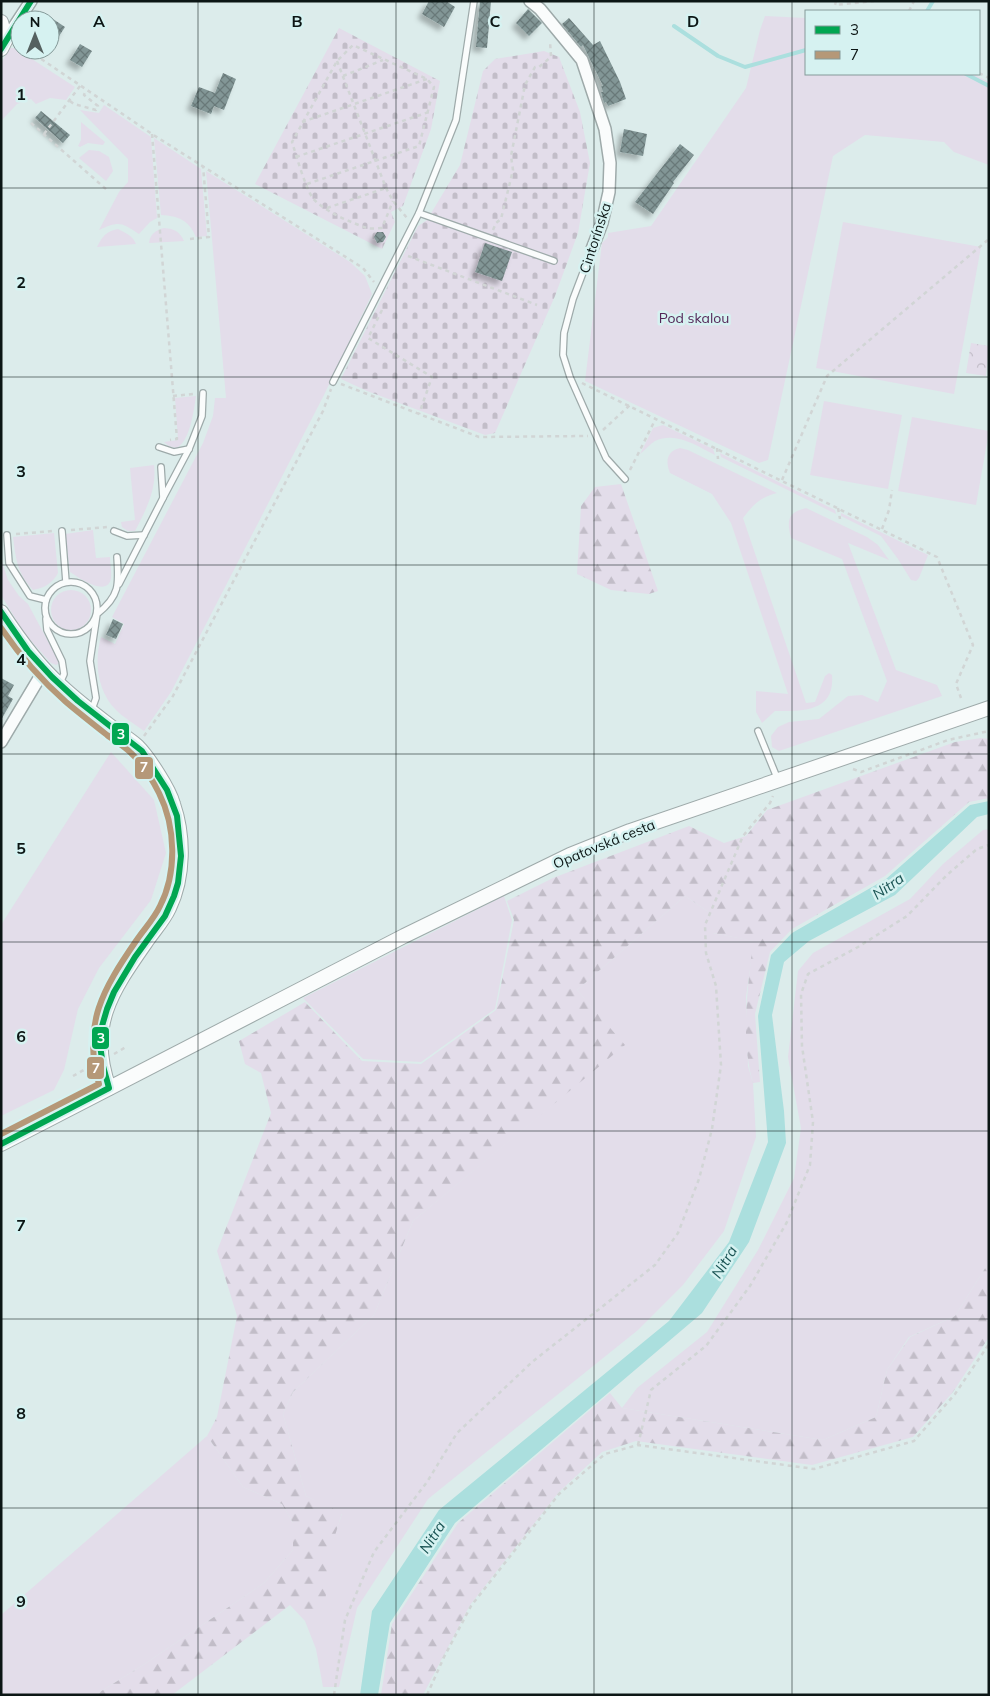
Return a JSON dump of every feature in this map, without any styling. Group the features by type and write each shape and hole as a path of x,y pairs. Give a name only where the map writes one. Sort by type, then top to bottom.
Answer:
{"street":[{"path":"4,44 31,1"},
{"name":"Cintorínska","path":"530,1 540,9 582,60 605,129 610,164 609,192 602,223 592,249"},
{"path":"1,22 4,44"},
{"path":"1,612 44,670 59,685 136,746 158,775 173,803 178,829 180,857 178,882 169,908 117,983 102,1021 101,1061 110,1088"},
{"path":"1,742 6,725 44,670"},
{"name":"Opatovská cesta","path":"1,1144 404,936 570,855 630,831 989,708"}],"lane":[{"path":"334,382 419,213 456,120 474,1"},
{"path":"419,213 554,261"},
{"name":"Cintorínska","path":"592,249 573,299 564,333 563,355 570,377 606,458 625,479"},
{"path":"46,617 54,628 66,634 80,633 91,626 97,614 108,605 189,449 202,416 203,394"},
{"path":"159,447 174,452 189,449"},
{"path":"161,468 163,498"},
{"path":"114,528 126,536 144,535"},
{"path":"62,531 66,582"},
{"path":"7,535 9,563 30,596 46,600"},
{"path":"116,558 119,584"},
{"path":"59,685 64,674 62,661 47,630 46,600 50,592 57,586 66,582 77,582 86,586 93,594 97,603 90,661 96,698 91,712"},
{"path":"758,731 778,781"}],"path":[{"path":"836,1 834,6 874,1"},
{"path":"307,184 419,146 434,87 427,80 353,45 337,60 292,142 296,157 312,197 325,208 368,228 382,228 392,201"},
{"path":"492,233 496,223 501,218 513,170 511,156 525,85 535,68 551,57 551,52"},
{"path":"343,76 383,59"},
{"path":"42,60 152,134 363,268 380,289"},
{"path":"337,60 386,188 392,201 413,225"},
{"path":"301,123 427,80"},
{"path":"44,134 80,86"},
{"path":"70,101 74,104 96,110 98,106 84,95 86,90"},
{"path":"296,157 364,132 429,112"},
{"path":"31,123 107,190"},
{"path":"152,134 177,439 168,440"},
{"path":"190,239 209,237 203,166"},
{"path":"325,208 386,188"},
{"path":"782,480 827,376 989,239"},
{"path":"412,248 408,256 537,305"},
{"path":"384,305 368,338 432,377 419,414"},
{"path":"570,377 937,557 973,645 956,684 961,698"},
{"path":"136,746 173,696 323,411 334,382 479,437 596,436 630,405"},
{"path":"625,479 656,418"},
{"path":"717,448 718,459"},
{"path":"882,529 889,510 892,490"},
{"path":"838,508 840,519"},
{"path":"80,529 114,528"},
{"path":"7,535 40,532"},
{"path":"847,757 852,768 861,772 948,740 989,732"},
{"path":"334,1695 345,1620 374,1552 427,1482 457,1433 532,1362 655,1266 678,1233 699,1179 712,1129 721,1065 716,986 706,953 705,925 743,836 770,803 778,781"},
{"path":"638,1446 651,1390 706,1346 750,1286 786,1222 810,1165 813,1122 802,1037 801,994 808,974 908,916 947,875 977,849 989,845"},
{"path":"427,1695 444,1656 472,1606 559,1494 605,1454 638,1446 814,1469 914,1441 956,1394 989,1344"}],"green space":[{"name":"Pod skalou","path":"765,16 805,18 805,75 975,75 989,82 989,165 954,152 944,142 865,135 833,156 768,460 759,463 585,381 602,243 608,237 608,233 651,226 746,88"},
{"path":"339,28 440,81 431,129 403,206 391,212 395,222 382,249 255,184"},
{"path":"10,48 10,60 33,60 75,87 66,100 50,98 36,104 31,99 17,104 1,121 1,63"},
{"path":"544,51 559,57 580,112 590,163 578,233 555,296 495,433 485,435 367,391 341,379 418,226 427,220 460,165 483,71 495,59"},
{"path":"104,105 151,137 157,218 150,222 139,234 120,224 111,225 99,230 119,192 128,182 128,159 80,110 99,113"},
{"path":"81,122 105,142 103,145 88,143 80,147 78,146 81,140"},
{"path":"154,138 201,169 207,236 196,237 190,227 182,220 173,216 161,215"},
{"path":"89,150 99,151 109,157 113,171 106,181 79,158"},
{"path":"206,171 350,262 365,276 372,294 324,395 171,692 144,731 119,713 105,694 99,675 99,646 101,637 115,644 124,624 112,617 203,443 213,416 215,398 226,398"},
{"path":"843,222 981,247 954,394 816,368"},
{"path":"164,228 176,231 184,241 149,243 154,233"},
{"path":"118,229 131,237 136,244 97,247 105,235 110,231"},
{"path":"971,343 989,346 986,376 966,373"},
{"path":"196,396 185,440 176,448 169,446 164,442 178,440 175,398"},
{"path":"824,401 902,415 888,489 810,475"},
{"path":"912,417 989,431 976,505 898,491"},
{"path":"663,425 713,449 715,455 694,444 671,438 655,441 640,454 653,428"},
{"path":"680,448 688,450 777,493 757,502 743,518 806,703 815,702 825,676 829,673 832,675 832,687 823,703 815,707 796,711 775,711 762,723 756,712 756,691 788,694 731,523 712,494 670,473 668,457 672,451"},
{"path":"720,453 835,510 836,514 721,457"},
{"path":"154,465 154,482 147,507 135,531 128,531 122,527 121,522 135,520 130,468"},
{"path":"621,484 658,591 649,594 611,590 577,574 581,506 595,487"},
{"path":"806,508 867,537 878,545 889,560 848,543 896,670 937,685 942,696 779,751 772,747 771,736 778,727 789,722 819,719 848,696 862,695 878,702 887,681 842,559 791,538 790,518 795,512"},
{"path":"841,513 928,555 919,578 916,581 911,580 881,536 841,516"},
{"path":"93,530 96,558 110,557 111,578 109,584 105,586 93,585 70,572 65,534"},
{"path":"54,533 58,573 54,580 41,588 33,590 20,572 13,537"},
{"path":"1,559 8,580 19,596 28,604 58,660 59,663 56,665 51,663 25,634 1,595"},
{"path":"71,590 85,596 91,610 85,624 71,630 57,624 51,610 57,596"},
{"path":"981,738 989,739 989,798 969,802 885,876 792,929 770,952 755,1014 760,1082 753,1083 749,1066 746,1030 753,941 713,933 713,915 685,896 577,990 625,1045 413,1221 374,1315 293,1392 283,1414 306,1496 342,1513 329,1555 325,1606 305,1621 290,1605 172,1695 95,1695 143,1665 264,1583 293,1550 293,1523 282,1504 243,1487 207,1436 217,1417 237,1316 217,1251 271,1113 261,1073 245,1064 239,1041 305,1002 362,1061 421,1064 496,1010 514,920 507,901 553,878 689,826 724,843 746,836 767,810 955,742"},
{"path":"111,752 154,800 166,853 151,900 99,968 78,1009 64,1070 54,1090 1,1116 1,925"},
{"path":"989,829 989,1262 955,1316 909,1337 887,1370 876,1417 823,1440 622,1408 637,1388 707,1332 758,1250 794,1178 801,1128 788,1057 798,971 813,953 910,899 943,864 983,830"},
{"path":"504,896 512,920 495,1009 421,1062 363,1059 303,998"},
{"path":"685,896 713,915 713,933 754,941 746,997 748,1066 753,1083 756,1137 724,1231 683,1285 638,1330 428,1499 357,1608 339,1687 323,1687 316,1649 305,1621 342,1514 306,1496 283,1414 293,1392 374,1315 413,1221 624,1045 577,990"},
{"path":"989,1262 989,1337 953,1392 913,1437 812,1465 636,1441 602,1452 559,1492 470,1605 423,1695 381,1695 392,1624 458,1523 610,1393 622,1408 823,1440 876,1417 887,1370 910,1337 955,1316"},
{"path":"207,1436 243,1487 282,1504 293,1523 293,1550 264,1583 143,1665 95,1695 1,1695 1,1615"}],"water":[{"name":"Nitra","path":"989,801 989,814 977,817 895,895 809,941 784,962 772,1015 786,1143 749,1242 702,1313 455,1523 390,1623 378,1695 360,1695 372,1611 439,1510 669,1321 729,1242 768,1142 758,1016 771,955 792,933 886,879 970,805"}],"building":[{"path":"429,1 446,1 455,7 444,27 422,14"},
{"path":"480,1 491,1 487,48 476,47"},
{"path":"528,9 542,23 529,36 516,23"},
{"path":"569,18 593,45 600,41 626,99 608,106 606,102 604,103 601,92 603,92 601,86 603,86 583,45 581,47 562,24"},
{"path":"60,24 65,27 60,35"},
{"path":"80,44 92,51 82,67 70,60"},
{"path":"223,73 236,79 224,110 214,106 211,114 191,106 199,87 215,93"},
{"path":"41,111 70,135 63,143 35,118"},
{"path":"624,129 647,134 643,156 620,152"},
{"path":"680,144 694,155 673,182 653,214 635,202"},
{"path":"377,232 383,232 386,237 383,242 377,243 374,237"},
{"path":"485,243 512,252 502,281 475,272"},
{"path":"113,619 123,624 116,639 106,635"},
{"path":"1,678 14,685 8,696 13,699 1,720"}],"waterway":[{"path":"928,10 933,1"},
{"path":"674,26 718,56 745,67 805,50"},
{"path":"968,75 989,86"}],"transit line":[{"name":"3","path":"1,49 31,1"},
{"name":"3","path":"1,612 28,651 52,677 78,701 142,751 167,790 177,816 181,856 178,883 165,916 135,957 114,992 107,1009 102,1026 100,1045 109,1088 1,1144"},
{"name":"7","path":"1,628 23,658 48,685 66,702 128,750 143,767 165,806 169,820 172,850 172,865 166,893 160,906 124,958 105,992 99,1008 93,1043 94,1063 99,1084 1,1134"}]}
